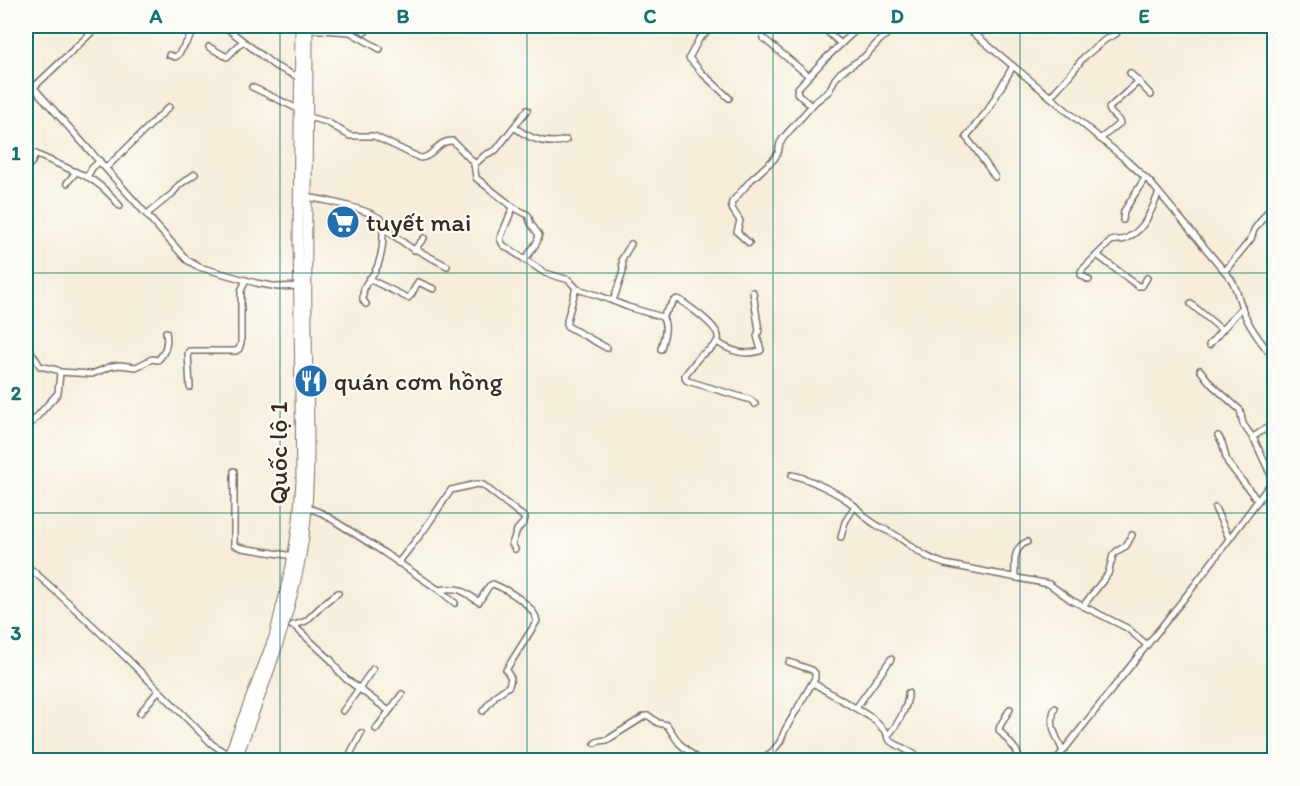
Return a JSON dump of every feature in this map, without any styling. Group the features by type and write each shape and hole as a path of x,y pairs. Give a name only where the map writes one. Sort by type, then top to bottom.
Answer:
{"highway":[{"name":"Quốc lộ 1","path":"233,759 288,626 306,522 308,467 302,286 307,197 304,113 300,78 305,26"},
{"name":"Quốc lộ 1","path":"233,759 284,602 298,522 301,481 305,26"}],"street":[{"path":"33,88 101,26"},
{"path":"170,56 177,56 198,26"},
{"path":"224,26 275,66 300,78"},
{"path":"305,26 351,32 380,48"},
{"path":"356,26 365,32 370,26"},
{"path":"711,26 699,39 689,58 702,74 729,98"},
{"path":"821,26 841,44"},
{"path":"811,106 797,91 809,76 860,26"},
{"path":"749,243 737,232 740,221 730,203 774,159 780,143 811,106 829,91 841,72 864,57 886,36 903,26"},
{"path":"965,26 1100,139 1159,193 1235,285 1250,324 1275,359"},
{"path":"1050,97 1084,57 1116,34 1121,26"},
{"path":"764,38 809,76"},
{"path":"209,47 227,57 243,41"},
{"path":"995,177 966,137 988,110 1013,66"},
{"path":"1130,73 1151,95"},
{"path":"26,79 96,165 106,168 192,264 274,287 302,286"},
{"path":"1100,139 1119,123 1119,120 1109,112 1109,108 1139,81"},
{"path":"252,87 327,122 350,136 374,136 420,158 425,158 441,144 451,140 474,165 476,178 513,207 528,215 539,236 525,260"},
{"path":"106,168 169,107"},
{"path":"474,165 485,155 496,150 527,110"},
{"path":"514,127 529,137 556,143 566,140"},
{"path":"26,150 87,177 104,188 120,206"},
{"path":"26,168 36,154"},
{"path":"87,177 96,165"},
{"path":"67,183 76,172"},
{"path":"147,214 195,174"},
{"path":"1123,220 1124,211 1145,178"},
{"path":"1089,280 1080,273 1113,240 1123,240 1140,230 1159,193"},
{"path":"307,197 332,202 382,220 379,263 363,288 362,298 366,304"},
{"path":"1225,271 1275,203"},
{"path":"513,207 500,241 503,245 545,273 568,280 576,288 628,308 662,317 666,328 661,349"},
{"path":"383,228 409,248 416,249 447,266"},
{"path":"416,249 424,238"},
{"path":"613,301 622,275 622,259 631,244"},
{"path":"1097,255 1138,286 1142,286 1147,278"},
{"path":"369,279 408,298 418,282 434,289"},
{"path":"190,387 189,351 236,351 239,349 241,291 246,280"},
{"path":"576,288 567,326 607,348"},
{"path":"717,342 732,351 741,353 755,353 761,350 757,336 759,331 753,292"},
{"path":"662,317 678,300 714,327 718,337 717,342 685,375 686,380 751,400 754,404"},
{"path":"1191,304 1222,330"},
{"path":"1209,345 1242,307"},
{"path":"26,349 32,353 41,367 60,372 92,374 112,366 136,367 152,359 158,360 168,341 166,332"},
{"path":"1056,760 1274,480 1253,437 1242,424 1240,410 1211,384 1200,370"},
{"path":"26,429 58,393 60,372"},
{"path":"1253,437 1275,423"},
{"path":"1218,436 1224,444 1228,463 1258,501"},
{"path":"234,471 234,545 293,556"},
{"path":"792,475 810,480 849,501 852,510 929,558 945,564 1049,584 1071,600 1127,628 1145,647"},
{"path":"398,563 430,523 450,491 477,484 483,485 525,518 512,544 515,549"},
{"path":"306,507 322,513 455,603"},
{"path":"1215,508 1229,538"},
{"path":"841,537 844,522 852,510"},
{"path":"1083,606 1108,574 1113,555 1126,546 1132,535"},
{"path":"1015,578 1016,552 1022,544 1027,542"},
{"path":"26,565 212,744 233,759"},
{"path":"439,590 458,589 479,602 489,586 493,584 521,600 537,619 506,670 512,678 509,686 496,695 483,711"},
{"path":"288,626 306,621 338,593"},
{"path":"288,626 332,660 343,676 389,711"},
{"path":"856,708 891,659"},
{"path":"760,760 772,752 780,742 816,675 814,672 789,662"},
{"path":"343,711 373,669"},
{"path":"813,683 872,718 886,732 890,741 925,760"},
{"path":"140,713 158,691"},
{"path":"887,736 894,729 905,706 908,693"},
{"path":"376,729 402,694"},
{"path":"1055,708 1052,723 1063,751"},
{"path":"1010,710 999,730 1016,750 1020,760"},
{"path":"595,743 607,740 645,716 649,716 657,723 667,725 679,743 698,760"},
{"path":"347,760 361,733"}],"place":[{"name":"tuyết mai","path":"343,222"},
{"name":"quán cơm hồng","path":"311,381"}]}
